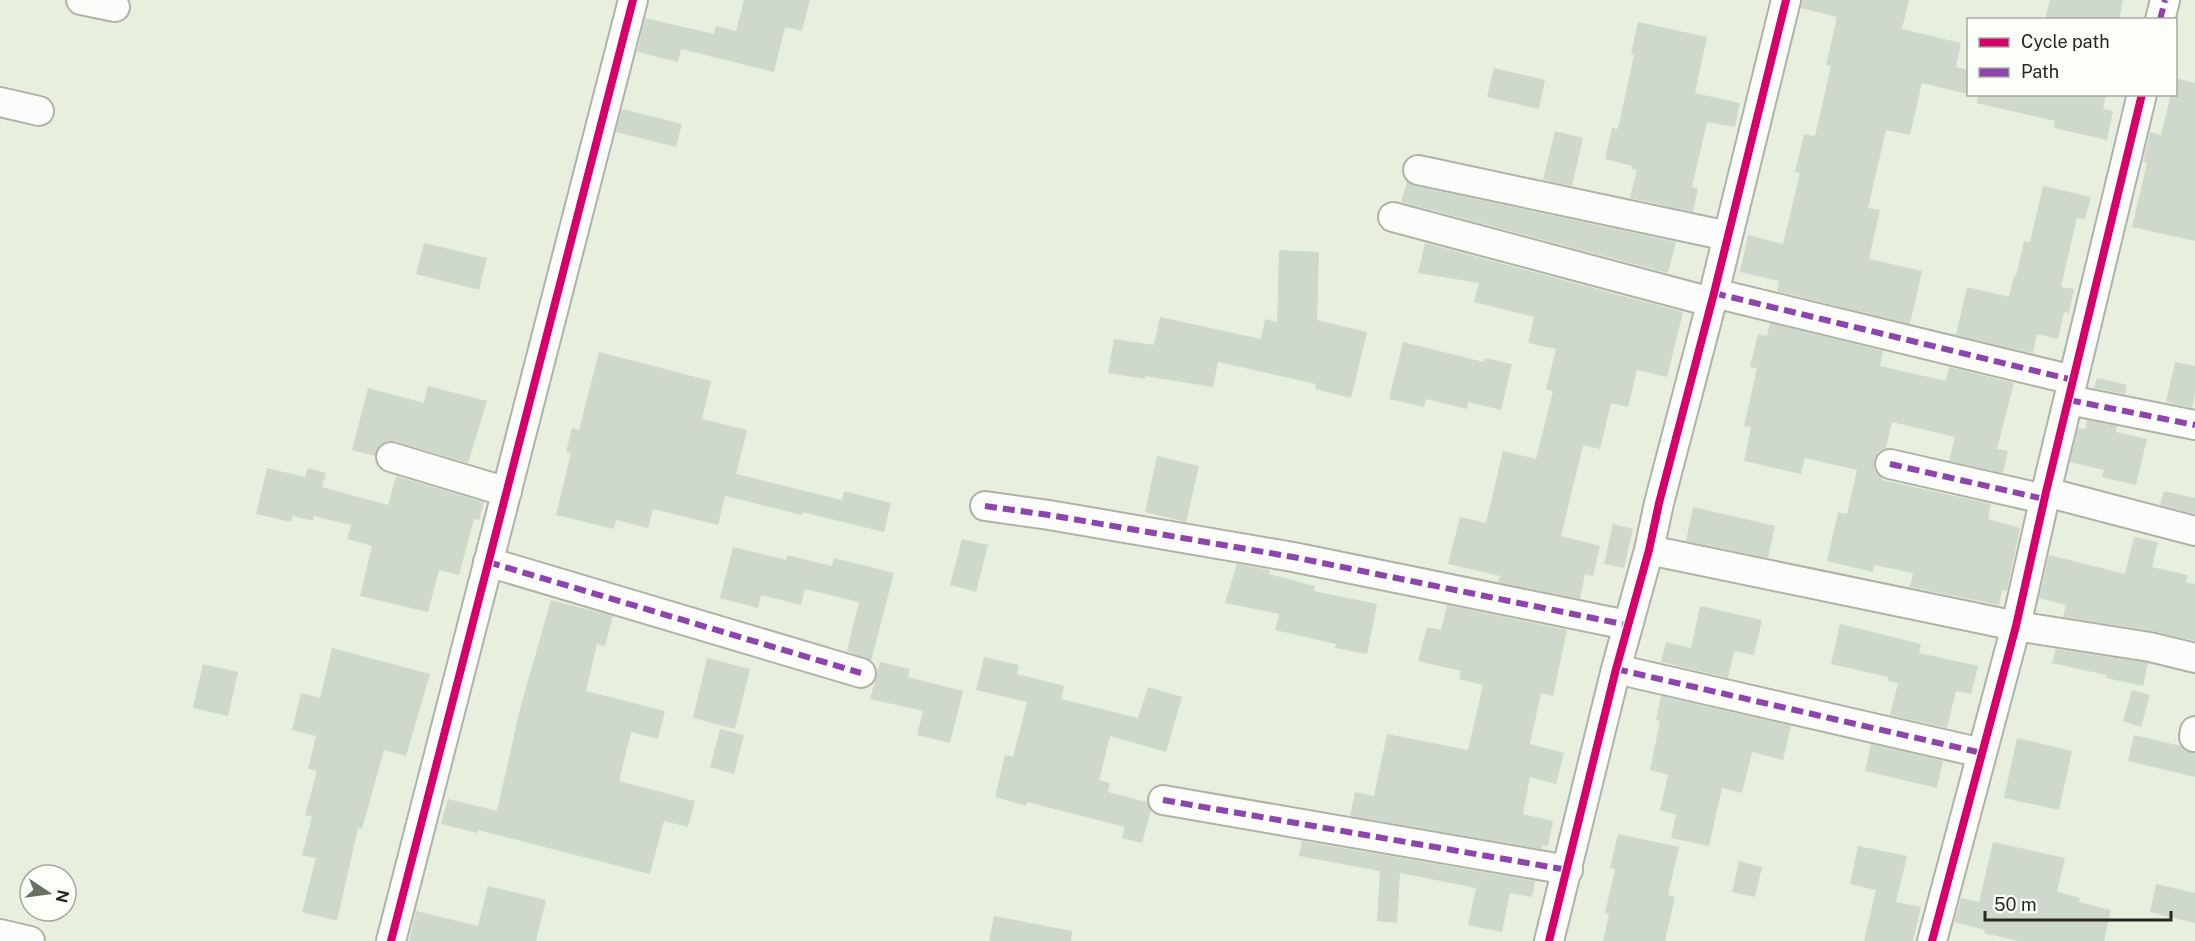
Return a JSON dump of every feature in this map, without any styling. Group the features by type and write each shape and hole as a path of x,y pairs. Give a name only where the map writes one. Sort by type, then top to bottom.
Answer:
{"street":[{"path":"81,0 115,7"},
{"path":"391,941 633,0"},
{"path":"1549,941 1786,0"},
{"path":"2160,18 2165,0"},
{"path":"1932,941 2016,626 2142,96"},
{"path":"0,102 39,111"},
{"path":"1418,170 1728,236"},
{"path":"1393,217 2071,390 2195,425"},
{"path":"391,457 507,492"},
{"path":"1890,464 2045,496 2195,531"},
{"path":"985,506 1293,556 1627,625"},
{"path":"1649,550 2016,626 2150,647 2195,658"},
{"path":"489,562 861,673"},
{"path":"1616,669 1982,753"},
{"path":"1163,800 1568,870"},
{"path":"0,934 30,941"}],"building":[{"path":"744,0 810,0 802,31 785,27 774,72 681,49 678,62 637,52 645,18 714,34 716,26 736,31"},
{"path":"1802,0 1909,0 1902,29 1961,43 1956,67 1967,70 1967,94 1922,83 1910,135 1886,130 1868,208 1880,210 1869,259 1922,271 1910,324 1777,291 1779,281 1740,272 1748,235 1783,244 1800,173 1795,172 1804,134 1815,136 1831,66 1826,65 1837,17 1801,8"},
{"path":"2050,0 2123,0 2119,18 2046,18"},
{"path":"1638,22 1707,37 1695,93 1740,103 1735,127 1707,122 1692,187 1698,188 1693,212 1630,198 1637,170 1631,169 1632,166 1605,159 1612,128 1618,129 1634,55 1631,54"},
{"path":"1494,68 1545,80 1539,109 1487,97"},
{"path":"2177,78 2195,83 2195,241 2132,227 2147,163 2143,162 2150,132 2161,135 2171,96 2177,96"},
{"path":"1978,96 2106,96 2103,109 2113,111 2107,140 2054,128 2055,121 1977,103"},
{"path":"622,109 682,124 676,147 616,132"},
{"path":"1555,131 1583,138 1572,186 1543,180"},
{"path":"1407,182 1415,186 1676,242 1668,273 1401,202"},
{"path":"2043,186 2091,197 2085,219 2077,218 2061,287 2074,289 2069,313 2064,312 2058,339 2037,334 2033,353 1956,335 1967,287 2009,297 2024,241 2030,242"},
{"path":"424,243 487,258 479,290 416,274"},
{"path":"1425,243 1683,312 1667,377 1637,370 1628,407 1611,403 1600,449 1583,445 1561,536 1600,546 1593,576 1585,574 1580,599 1498,582 1500,576 1448,564 1460,517 1486,523 1503,451 1536,459 1553,391 1546,389 1556,349 1528,343 1534,317 1474,302 1479,283 1418,273"},
{"path":"1279,250 1319,252 1317,320 1367,332 1351,398 1315,389 1316,384 1218,362 1213,387 1145,376 1145,379 1108,373 1114,339 1154,345 1160,317 1261,339 1265,319 1277,322"},
{"path":"1770,323 1883,351 1880,366 1946,381 1949,367 2014,383 1997,449 2008,451 2003,473 1949,461 1955,437 1892,422 1886,448 1878,452 1874,461 1874,469 1883,480 1991,504 1988,519 2020,528 2007,591 2002,590 1999,605 1910,587 1913,573 1874,565 1873,572 1827,561 1838,512 1847,514 1857,470 1805,458 1801,474 1744,461 1751,427 1744,426 1757,368 1750,367 1758,334 1767,336"},
{"path":"1403,342 1484,362 1485,358 1512,364 1501,410 1468,402 1467,409 1426,399 1424,407 1389,399"},
{"path":"599,352 711,381 702,419 747,430 736,474 842,500 844,491 891,503 884,532 725,496 718,525 653,509 648,528 616,520 614,529 556,515 571,453 566,452 572,428 579,430"},
{"path":"2175,362 2195,366 2195,393 2192,408 2166,402"},
{"path":"2097,378 2127,385 2125,394 2094,388"},
{"path":"428,386 487,401 468,463 395,441 388,441 380,445 375,456 352,450 368,388 424,403"},
{"path":"2087,420 2117,426 2116,432 2147,439 2136,485 2102,477 2104,470 2070,462 2078,428 2085,429"},
{"path":"1157,456 1199,466 1186,522 1145,512"},
{"path":"267,468 305,477 308,468 326,473 322,487 388,505 396,476 484,502 479,520 474,519 459,575 439,570 428,612 360,596 372,546 347,539 351,525 314,516 313,521 293,516 291,522 256,514"},
{"path":"2164,491 2195,498 2195,514 2160,505"},
{"path":"1693,507 1775,526 1768,558 1686,541"},
{"path":"1613,524 1633,529 1624,568 1604,564"},
{"path":"2134,537 2158,542 2152,567 2188,575 2186,582 2195,584 2195,641 2153,631 2063,617 2066,605 2039,598 2049,555 2125,574"},
{"path":"962,539 988,545 976,592 950,585"},
{"path":"733,547 786,560 787,555 832,566 834,558 894,573 871,661 847,651 859,602 805,589 801,605 761,595 758,608 720,598"},
{"path":"1237,564 1270,570 1269,574 1315,586 1314,591 1377,604 1367,654 1335,648 1336,644 1275,630 1279,614 1225,603"},
{"path":"551,600 613,616 605,646 597,644 586,691 665,711 658,739 631,732 619,781 695,801 688,827 664,821 650,874 478,830 477,833 441,824 448,799 497,811 520,709"},
{"path":"1447,605 1567,630 1553,696 1541,693 1530,744 1564,753 1556,784 1530,777 1523,814 1553,821 1548,846 1542,845 1542,849 1350,816 1355,792 1374,796 1387,734 1468,750 1483,685 1459,679 1461,671 1418,661 1427,627 1441,630"},
{"path":"1700,606 1762,620 1754,655 1734,651 1728,678 1661,662 1666,642 1691,648"},
{"path":"1840,624 1921,644 1919,653 1978,666 1971,694 1956,691 1947,728 1890,715 1898,683 1887,681 1888,677 1831,664"},
{"path":"332,648 430,674 406,756 384,750 362,829 358,828 337,921 302,912 316,858 302,855 312,817 305,815 317,771 308,769 316,736 292,730 301,693 320,698"},
{"path":"2056,649 2148,663 2143,686 2052,663"},
{"path":"984,657 1019,665 1017,674 1064,686 1061,699 1138,718 1148,687 1182,697 1166,752 1110,736 1099,780 1110,783 1108,792 1147,802 1151,810 1142,843 1122,838 1125,827 1027,802 1026,806 995,797 1005,755 1013,757 1027,702 976,690"},
{"path":"707,658 750,669 735,729 693,718"},
{"path":"880,662 910,669 908,677 963,691 950,743 917,735 923,711 870,699"},
{"path":"203,664 238,672 228,716 193,708"},
{"path":"2132,690 2150,695 2141,727 2123,721"},
{"path":"1661,696 1791,726 1783,760 1752,752 1742,793 1722,788 1709,846 1671,838 1676,815 1660,810 1668,775 1650,770 1660,721 1656,720"},
{"path":"720,729 744,735 734,774 710,767"},
{"path":"2134,735 2181,746 2184,750 2195,753 2195,777 2128,761"},
{"path":"2017,738 2072,751 2059,810 2004,798"},
{"path":"1871,744 1943,761 1937,788 1865,771"},
{"path":"1618,834 1679,847 1668,895 1675,897 1665,941 1603,941 1609,914 1605,913 1615,869 1610,868"},
{"path":"1302,841 1535,881 1532,897 1510,893 1502,932 1468,925 1476,888 1400,873 1397,923 1377,921 1380,871 1299,856"},
{"path":"1993,842 2065,858 2057,892 2080,898 2079,902 2111,910 2104,941 2018,941 1984,933 1985,930 1954,922 1961,898 1979,902"},
{"path":"1858,846 1907,856 1896,902 1921,907 1913,941 1864,941 1876,890 1850,884"},
{"path":"1739,861 1762,867 1755,897 1732,892"},
{"path":"2156,884 2195,893 2195,923 2150,912"},
{"path":"488,886 546,900 536,941 409,941 416,911 478,926"},
{"path":"994,916 1072,931 1071,941 989,941"}],"marked path":[{"path":"2160,18 2165,0"},
{"path":"1714,293 2073,380"},
{"path":"2069,400 2195,425"},
{"path":"1890,464 2044,499"},
{"path":"985,506 1293,557 1627,625"},
{"path":"488,562 861,673"},
{"path":"1616,669 1982,753"},
{"path":"1163,800 1568,870"}],"cycle path":[{"path":"391,941 633,0"},
{"path":"1549,941 1786,0"},
{"path":"1932,941 2016,626 2142,96"}]}
